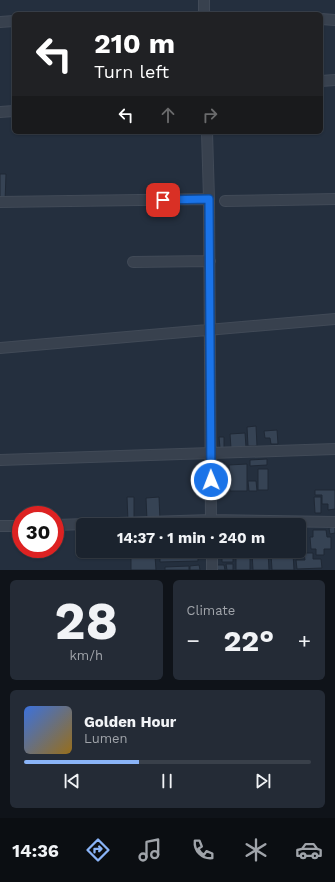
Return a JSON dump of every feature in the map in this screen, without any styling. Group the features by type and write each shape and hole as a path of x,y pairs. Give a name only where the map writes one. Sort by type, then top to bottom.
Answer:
{"street":[{"path":"204,0 204,12"},
{"path":"323,20 335,20"},
{"path":"0,22 12,22"},
{"path":"323,81 335,80"},
{"path":"0,112 12,111"},
{"path":"207,134 210,261 211,518"},
{"path":"0,202 209,199"},
{"path":"224,201 335,199"},
{"path":"133,262 210,261"},
{"path":"0,348 335,320"},
{"path":"0,460 335,449"},
{"path":"306,522 335,522"},
{"path":"64,525 76,525"},
{"path":"0,526 12,526"},
{"path":"212,558 212,570"}],"building":[{"path":"0,174 6,174 5,202 0,201"},
{"path":"256,426 257,446 248,446 247,427"},
{"path":"277,430 278,444 271,444 270,438 265,438 264,431"},
{"path":"245,433 246,447 231,448 230,434"},
{"path":"219,437 224,437 224,448 220,448"},
{"path":"267,459 267,465 250,466 250,460"},
{"path":"219,462 224,462 224,486 219,486"},
{"path":"247,464 247,491 230,491 229,465"},
{"path":"258,469 268,469 268,490 258,490"},
{"path":"248,481 256,481 257,491 249,491"},
{"path":"315,490 335,490 335,509 328,510 328,504 322,504 322,495 315,495"},
{"path":"127,497 134,497 134,518 128,518"},
{"path":"159,497 160,518 147,518 146,498"},
{"path":"314,497 321,497 321,513 315,513"},
{"path":"335,527 335,533 330,534 329,528"},
{"path":"313,530 326,530 327,537 331,537 331,549 324,549 324,555 316,555 316,549 311,549 310,537 313,537"},
{"path":"306,553 313,553 313,559 321,559 322,568 297,569 296,560 305,560"},
{"path":"131,558 155,558 156,570 131,570"},
{"path":"160,558 198,558 198,561 160,562"},
{"path":"222,558 233,558 233,562 222,562"},
{"path":"236,558 250,558 250,570 236,570"},
{"path":"252,558 268,558 269,570 253,570"},
{"path":"271,558 293,558 294,570 272,570"},
{"path":"226,564 233,564 233,570 227,570"},
{"path":"199,565 200,570 190,570 190,566"},
{"path":"217,565 224,565 225,570 217,570"},
{"path":"189,566 189,570 165,570 165,567"}],"route":[{"path":"163,200 209,199 211,480"}]}
